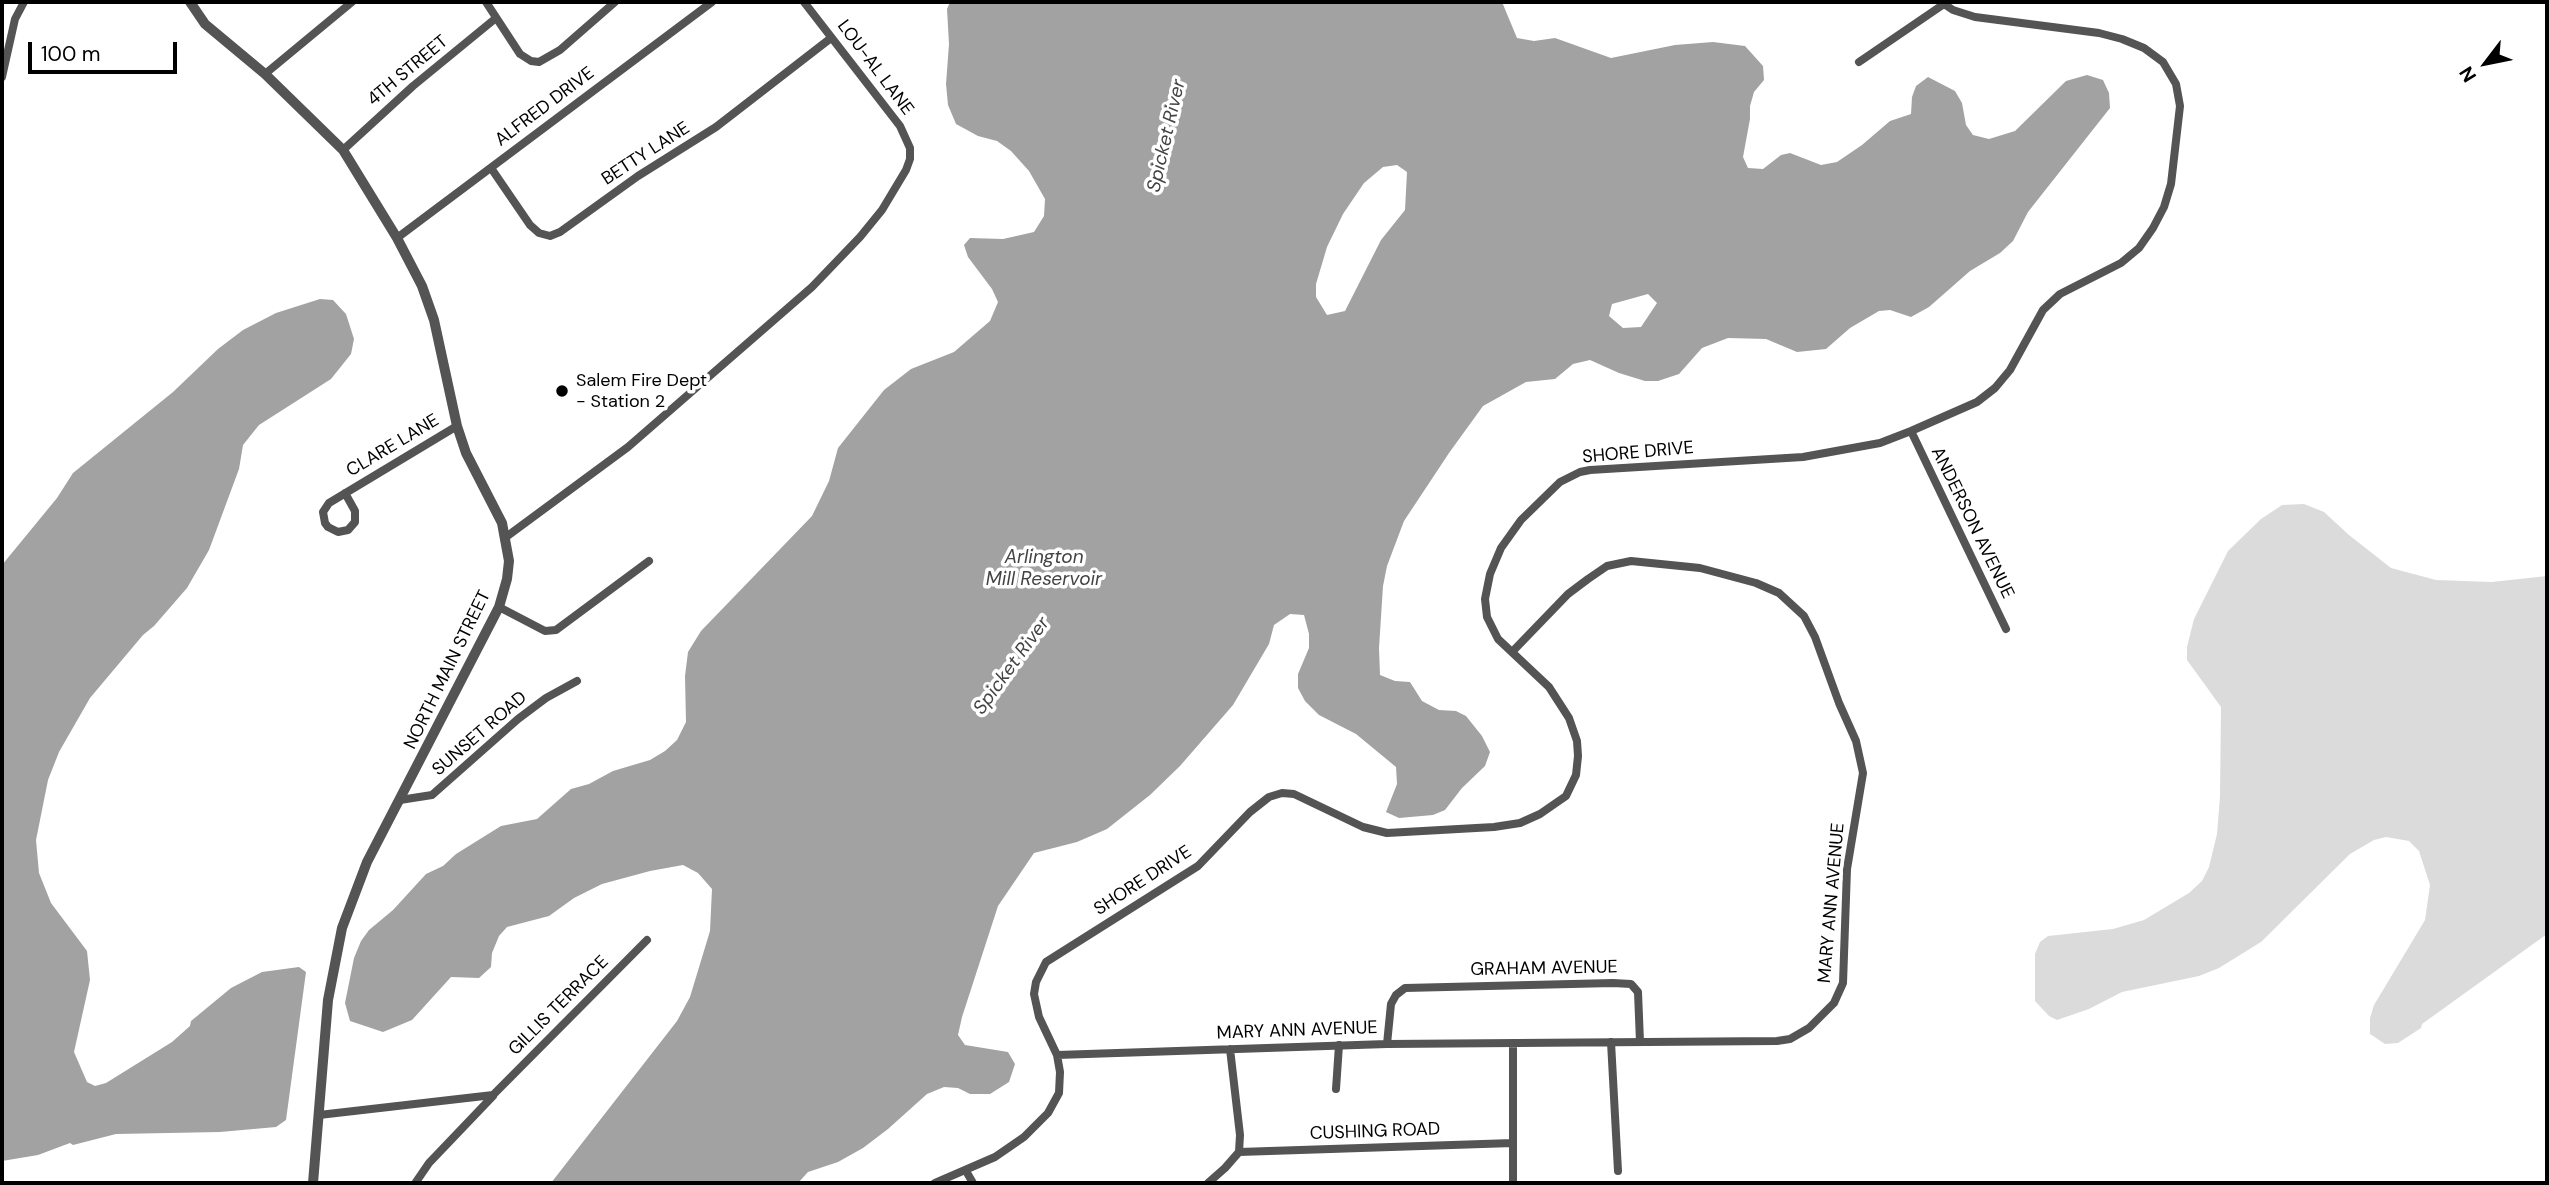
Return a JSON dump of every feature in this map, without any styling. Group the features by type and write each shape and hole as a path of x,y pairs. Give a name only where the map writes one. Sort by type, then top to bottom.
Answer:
{"street":[{"path":"2,77 16,19 24,2"},
{"name":"NORTH MAIN STREET","path":"190,2 205,24 265,74 343,150 397,239 422,286 434,320 457,426 466,453 502,523 509,561 499,607 367,862 342,928 328,1000 313,1183"},
{"path":"265,74 352,2"},
{"path":"486,2 520,54 531,61 539,62 560,50 615,2"},
{"name":"ALFRED DRIVE","path":"397,239 712,2"},
{"name":"LOU-AL LANE","path":"506,537 628,447 837,263 882,210 906,170 910,148 900,126 804,2"},
{"path":"1859,62 1942,3"},
{"name":"SHORE DRIVE","path":"935,1183 995,1157 1024,1138 1048,1113 1059,1093 1060,1072 1057,1055 1039,1017 1034,994 1036,982 1046,962 1198,866 1250,812 1269,797 1282,793 1294,794 1363,827 1387,833 1506,826 1540,814 1562,800 1576,775 1578,755 1574,731 1557,697 1498,639 1488,617 1485,599 1490,574 1501,548 1521,520 1552,489 1570,476 1590,470 1803,457 1880,443 1910,431 1977,402 1995,388 2010,370 2043,310 2060,294 2121,263 2139,248 2164,207 2171,184 2180,106 2176,84 2163,62 2144,48 2099,33 1975,17 1953,10 1942,3"},
{"name":"4TH STREET","path":"343,150 413,86 496,18"},
{"name":"BETTY LANE","path":"491,167 530,225 539,233 550,236 560,232 638,176 716,127 831,38"},
{"name":"CLARE LANE","path":"345,493 355,511 355,522 348,530 338,532 328,527 323,517 329,503 345,493 457,426"},
{"name":"ANDERSON AVENUE","path":"1910,431 2006,629"},
{"path":"499,607 545,631 556,630 649,561"},
{"name":"MARY ANN AVENUE","path":"1057,1055 1339,1045 1790,1039 1809,1028 1834,1003 1843,983 1847,869 1862,783 1859,751 1815,637 1804,616 1779,593 1756,583 1718,572 1648,561 1630,561 1607,566 1568,594 1512,652"},
{"name":"SUNSET ROAD","path":"400,800 432,795 518,719 546,698 577,681"},
{"name":"GILLIS TERRACE","path":"416,1182 429,1163 647,940"},
{"name":"GRAHAM AVENUE","path":"1387,1044 1390,1009 1398,992 1411,987 1625,983 1636,987 1638,992 1640,1042"},
{"path":"1611,1042 1618,1171"},
{"path":"1513,1043 1513,1183"},
{"path":"1336,1088 1339,1045"},
{"path":"1208,1183 1226,1168 1239,1152 1240,1135 1230,1049"},
{"path":"318,1115 494,1095"},
{"name":"CUSHING ROAD","path":"1239,1152 1513,1143"},
{"path":"966,1171 973,1183"}],"shaded area":[{"path":"2304,504 2324,512 2391,568 2436,580 2492,582 2547,576 2547,934 2422,1024 2421,1028 2398,1043 2385,1044 2370,1034 2370,1018 2374,1005 2425,920 2430,885 2419,851 2409,841 2386,837 2374,840 2350,854 2261,942 2219,968 2199,976 2122,992 2089,1009 2057,1020 2049,1016 2035,1001 2035,954 2040,942 2048,936 2113,929 2144,920 2189,893 2202,881 2209,867 2217,834 2220,797 2221,707 2187,660 2187,647 2194,619 2228,551 2261,519 2282,505"}],"water":[{"name":"Arlington Mill Reservoir","path":"950,2 1502,2 1517,38 1534,41 1555,38 1611,58 1675,45 1713,42 1745,46 1763,66 1764,80 1754,92 1750,106 1743,157 1748,168 1763,169 1781,155 1790,153 1821,165 1837,162 1890,121 1911,114 1916,86 1928,77 1955,91 1962,103 1966,125 1973,135 1989,139 2015,131 2066,81 2087,75 2103,80 2109,93 2110,108 2028,212 2013,241 2000,253 1970,271 1929,307 1911,317 1890,310 1879,311 1850,328 1826,349 1797,352 1766,339 1728,338 1702,348 1679,374 1658,381 1645,381 1619,373 1590,360 1573,364 1555,379 1526,382 1483,406 1404,521 1387,566 1383,586 1380,675 1395,681 1410,682 1422,701 1439,710 1456,711 1466,716 1482,736 1490,752 1485,766 1462,788 1445,810 1433,815 1399,818 1386,812 1397,784 1396,767 1356,734 1319,715 1305,701 1298,688 1298,674 1309,648 1309,634 1304,615 1290,614 1274,625 1269,644 1233,705 1180,766 1150,795 1107,829 1077,842 1034,853 998,906 958,1035 965,1045 1008,1052 1015,1064 1009,1082 990,1094 970,1094 958,1088 944,1087 927,1094 863,1148 838,1162 808,1172 798,1183 551,1183 677,1021 690,997 710,931 712,889 698,873 683,865 602,884 574,898 549,916 507,927 499,936 492,953 491,967 479,978 451,977 412,1020 383,1032 350,1021 345,1003 354,958 369,930 393,910 426,874 443,866 456,854 501,826 537,819 571,789 589,784 613,771 650,760 677,740 686,722 685,676 688,652 701,631 812,516 829,481 838,448 884,390 911,369 954,352 990,321 998,302 992,289 968,257 964,245 970,238 1003,239 1034,232 1044,216 1045,199 1029,171 1011,151 997,141 978,136 956,124 948,105 946,84 949,44 947,9","holes":["1397,165 1407,172 1405,210 1381,240 1345,311 1327,315 1316,297 1316,284 1327,247 1343,214 1364,183 1383,167","1648,294 1657,303 1641,327 1623,328 1609,316 1612,304"]},
{"path":"320,299 333,300 346,314 354,339 351,354 331,379 259,425 243,445 239,469 209,550 187,588 90,698 59,752 48,780 36,840 39,873 51,903 87,951 90,980 74,1052 87,1082 95,1086 106,1083 172,1042 190,1026 191,1021 231,988 262,972 299,967 306,972 286,1120 276,1127 220,1132 116,1134 73,1145 70,1143 38,1155 2,1161 2,565 57,498 73,473 173,392 218,349 243,330 276,313"}],"place":[{"name":"Salem Fire Dept - Station 2","path":"562,391"}],"water label":[{"name":"Spicket River","path":"1167,136"},
{"name":"Spicket River","path":"1012,666"}]}
